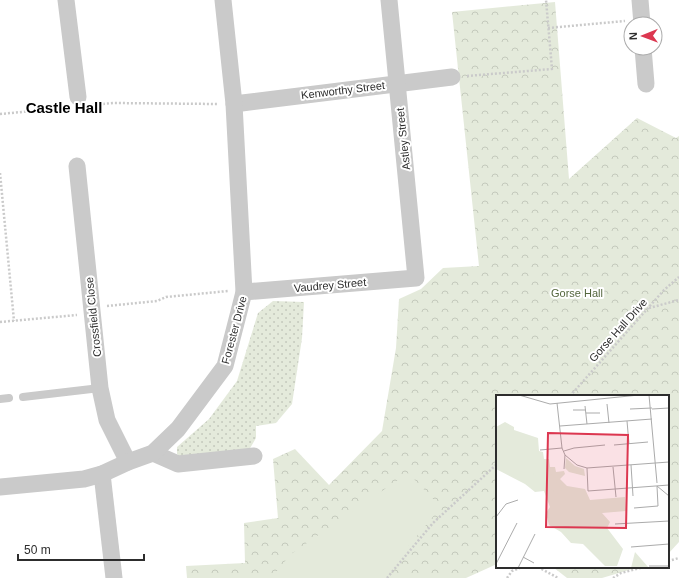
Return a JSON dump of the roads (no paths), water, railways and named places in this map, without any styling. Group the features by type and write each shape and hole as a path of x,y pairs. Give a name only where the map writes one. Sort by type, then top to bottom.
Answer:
{"street":[{"path":"66,0 78,101"},
{"name":"Forester Drive","path":"0,487 84,479 102,474 153,453 178,429 225,366 244,291 234,104 224,0"},
{"name":"Astley Street","path":"389,0 416,278"},
{"path":"640,0 641,16"},
{"path":"644,56 646,84"},
{"name":"Kenworthy Street","path":"234,104 452,77"},
{"name":"Crossfield Close","path":"78,166 100,388 107,420 128,462"},
{"name":"Vaudrey Street","path":"244,291 416,278"},
{"path":"153,453 178,464 254,456"},
{"path":"102,474 114,578"}],"lane":[{"path":"23,397 100,388"},
{"path":"0,399 9,398"}],"district":[{"name":"Castle Hall","path":"64,107"}],"park label":[{"name":"Gorse Hall","path":"577,293"}]}
